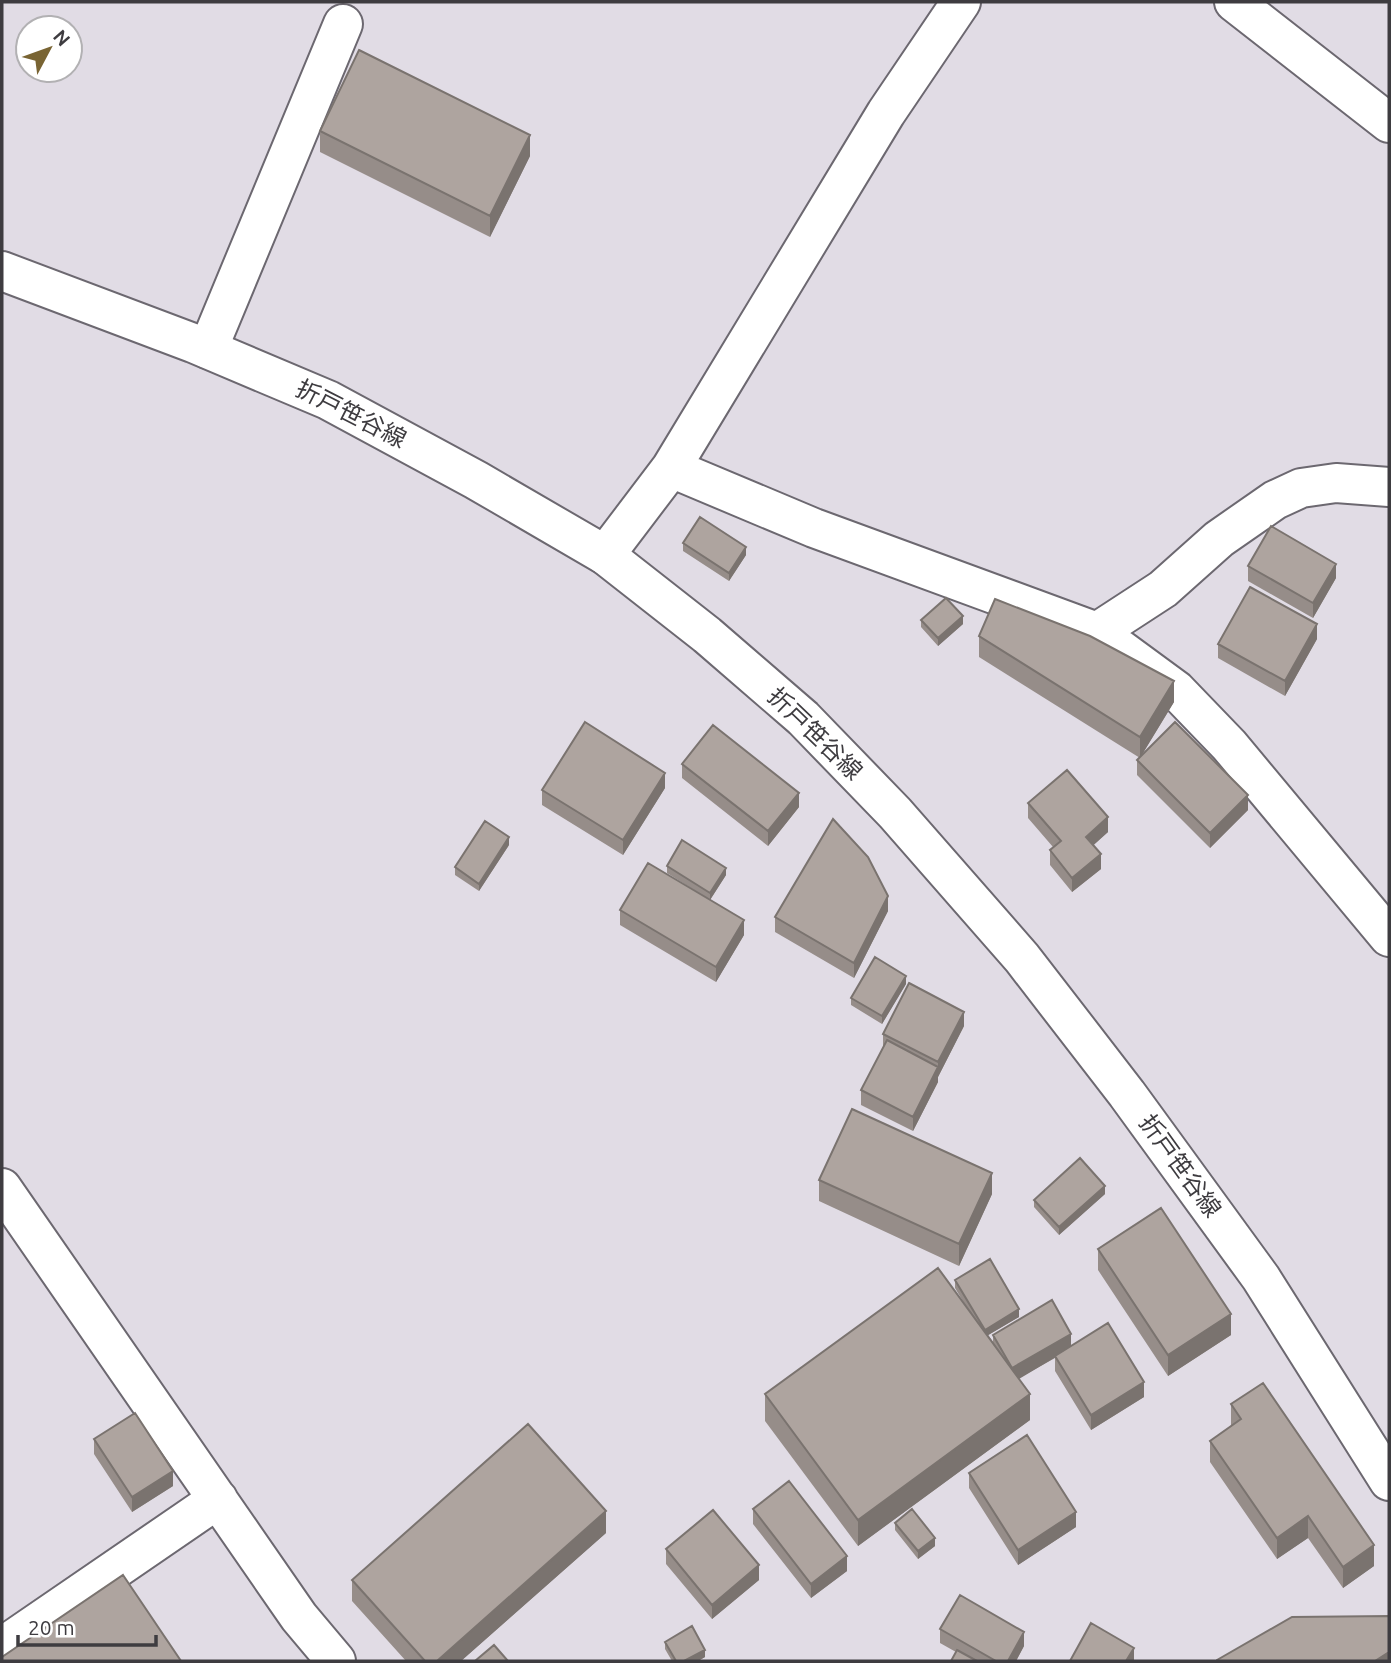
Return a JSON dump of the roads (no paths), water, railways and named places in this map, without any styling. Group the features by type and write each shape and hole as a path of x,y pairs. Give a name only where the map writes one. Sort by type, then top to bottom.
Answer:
{"street":[{"path":"605,555 671,468 886,113 961,2"},
{"path":"1234,2 1389,123"},
{"path":"208,349 343,23"},
{"name":"折戸笹谷線","path":"2,271 208,349 328,400 476,480 605,555 707,635 803,718 895,813 1021,958 1128,1094 1261,1278 1389,1481"},
{"path":"671,468 814,528 1097,632 1176,690 1229,745 1389,937"},
{"path":"1097,632 1163,589 1219,539 1275,500 1301,488 1336,483 1389,487"},
{"path":"2,1188 299,1617 336,1661"},
{"path":"2,1647 218,1499"}]}
